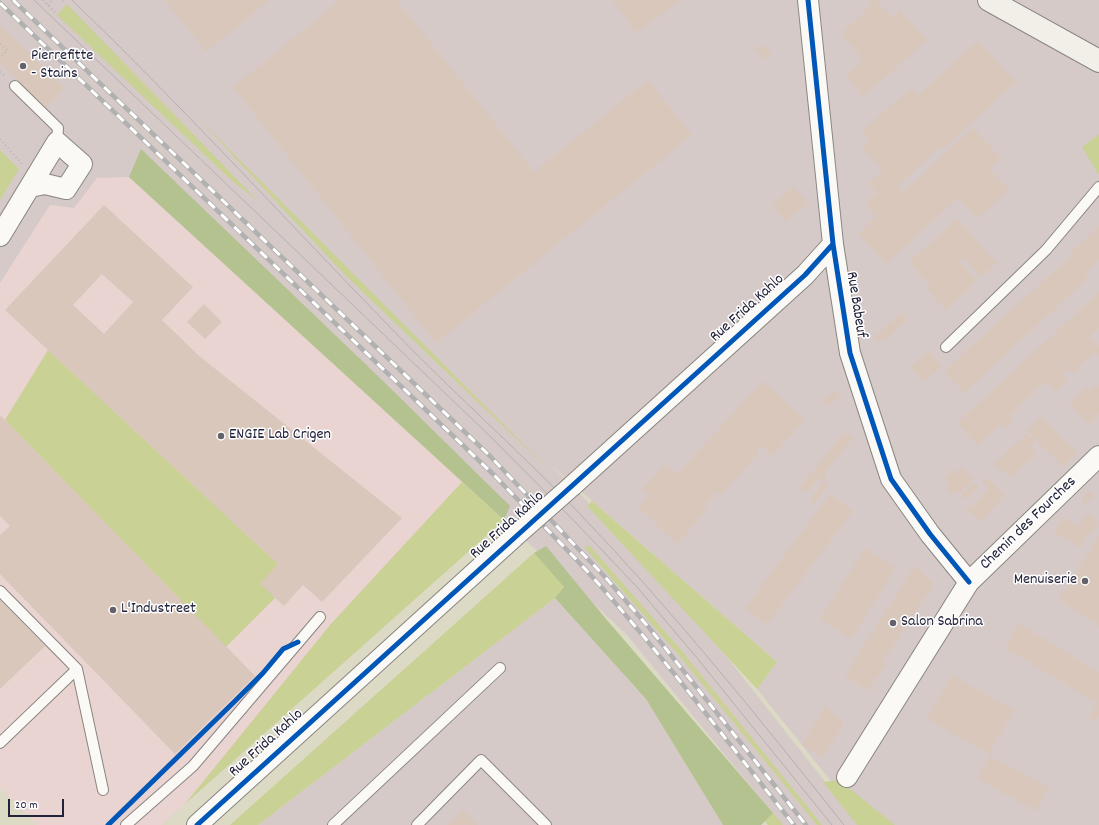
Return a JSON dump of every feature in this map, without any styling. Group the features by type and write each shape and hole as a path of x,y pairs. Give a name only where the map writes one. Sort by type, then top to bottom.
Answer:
{"main road":[{"path":"989,0 1099,61"}],"street":[{"name":"Rue Babeuf","path":"808,0 833,244 850,353 891,479 930,534 969,582"},
{"path":"0,236 57,142 82,164 66,189 44,184 30,188"},
{"name":"Rue Frida Kahlo","path":"197,825 805,275 833,244"},
{"name":"Chemin des Fourches","path":"847,777 969,582 1099,456"}],"lane":[{"path":"15,86 58,128 57,142"},
{"path":"946,347 1046,250 1099,187"},
{"path":"0,590 77,670 103,790"},
{"path":"126,825 193,766 320,617"},
{"path":"333,825 500,668"},
{"path":"0,743 77,670"},
{"path":"417,825 481,760 546,825"}],"path":[{"path":"43,0 55,12"},
{"path":"48,5 52,0"},
{"path":"0,44 7,50 0,58"},
{"path":"0,139 24,166"}],"shaded area":[{"path":"0,0 1099,0 1099,825 866,825 757,689 777,662 551,465 598,512 708,633 859,825 782,825 627,635 504,520 129,177 97,178 74,208 50,205 0,283"},
{"path":"129,177 504,520 161,825 37,825 0,788 0,283 50,205 74,208 97,178"},
{"path":"555,598 646,699 723,825 258,825"}],"green space":[{"path":"67,4 258,201 231,180 57,15"},
{"path":"192,112 553,474 345,275"},
{"path":"1099,134 1099,173 1098,174 1082,147"},
{"path":"141,149 381,379 510,506 504,520 129,177"},
{"path":"0,150 19,169 0,200"},
{"path":"48,350 278,564 275,598 226,647 5,420"},
{"path":"462,482 504,520 185,804 330,625"},
{"path":"592,501 777,662 757,689 587,506"},
{"path":"546,546 606,619 773,813 761,825 723,825 646,699 555,598 564,587 534,553"},
{"path":"590,546 681,650 822,825 817,825 677,653 584,547"},
{"path":"534,553 564,587 555,598 258,825 230,825"},
{"path":"839,780 895,825 857,825 823,782"},
{"path":"773,813 783,825 768,825 765,821"}],"building":[{"path":"164,0 270,0 206,52"},
{"path":"340,0 396,0 534,172 648,80 692,135 436,343 233,87"},
{"path":"612,0 681,0 637,33"},
{"path":"868,0 876,0 893,18 900,10 927,40 862,98 847,75 863,59 841,34 872,4"},
{"name":"Pierrefitte - Stains","path":"0,25 65,88 46,108 0,63"},
{"path":"978,41 1016,82 942,150 940,147 898,186 903,192 973,128 1001,158 990,169 1009,190 977,219 958,198 886,264 858,234 876,217 866,204 877,193 869,183 883,170 862,147 870,140 862,131 911,88 918,95"},
{"path":"762,44 772,54 766,60 755,50"},
{"path":"794,187 808,203 785,221 772,205"},
{"name":"ENGIE Lab Crigen","path":"104,205 193,287 162,320 198,355 402,518 322,602 303,585 284,606 260,584 278,564 5,310","holes":["102,274 133,302 104,334 73,305"]},
{"path":"957,219 997,263 981,277 963,257 959,261 977,280 946,311 927,289 931,286 909,262"},
{"path":"1099,226 1099,260 1085,274 1089,277 964,393 944,371 1072,255 1070,253"},
{"path":"1099,292 1099,328 1052,371 1053,372 1090,337 1099,346 1099,357 1094,352 1078,367 1079,369 1074,374 1070,369 1063,375 1068,380 1056,392 1045,381 1009,416 1014,421 1006,429 1001,424 977,445 957,423"},
{"path":"204,304 222,322 205,339 187,322"},
{"path":"901,313 907,320 884,342 881,339 878,342 874,337"},
{"path":"929,350 942,367 922,382 910,367"},
{"path":"763,381 805,420 772,456 760,445 756,450 759,453 721,495 717,492 703,507 707,510 677,544 638,507 649,495 642,489 666,464 677,474"},
{"path":"1097,384 1099,386 1099,414 1089,425 1069,404 1086,387 1090,390"},
{"path":"835,390 840,396 827,407 822,401"},
{"name":"L'Industreet","path":"0,415 255,676 175,754 0,574 0,535 10,526 0,516"},
{"path":"1041,416 1077,453 1063,467 1027,431"},
{"path":"845,432 853,438 824,474 827,476 824,481 819,478 807,493 799,488"},
{"path":"1027,433 1035,442 1030,447 1036,453 1012,477 1007,471 1004,474 994,464"},
{"path":"961,467 973,479 959,493 956,490 952,494 946,488 950,484 944,478 952,470 954,473"},
{"path":"987,477 1005,495 981,522 966,508 969,506 971,508 989,488 982,482"},
{"path":"824,481 829,484 814,504 810,500"},
{"path":"974,482 979,487 966,500 961,495"},
{"path":"1090,491 1094,496 1085,504 1080,499"},
{"path":"830,494 853,511 767,625 745,608"},
{"path":"1088,513 1099,522 1091,535 1089,533 1080,548 1053,531 1063,517 1079,526"},
{"name":"Menuiserie","path":"1099,535 1099,626 1059,600"},
{"path":"865,548 896,568 851,639 820,619"},
{"name":"Salon Sabrina","path":"915,565 934,584 883,661 887,664 867,691 845,675"},
{"path":"0,600 45,646 0,689"},
{"path":"1018,623 1099,672 1099,716 1096,721 1089,718 1097,703 1005,648"},
{"path":"952,675 1014,710 989,754 927,719"},
{"path":"825,706 844,723 823,758 802,745"},
{"path":"990,756 1049,788 1036,811 978,779"},
{"path":"463,810 478,825 448,825"}],"tram line":[{"path":"34,0 493,439 577,524 637,587 697,658 832,825"},
{"path":"72,0 191,119 433,371 555,489 614,550 649,588 715,666 844,825"}],"railway":[{"path":"13,0 490,456 606,578 651,630 806,825"},
{"path":"0,3 494,475 559,541 648,641 794,825"}],"cycle path":[{"path":"808,0 833,244 850,353 891,479 930,534 969,582"},
{"path":"197,825 805,275 833,244"},
{"path":"108,825 263,673 283,649 298,642"}],"place":[{"name":"Pierrefitte - Stains","path":"23,66"},
{"name":"ENGIE Lab Crigen","path":"221,436"},
{"name":"Menuiserie","path":"1085,581"},
{"name":"L'Industreet","path":"113,610"},
{"name":"Salon Sabrina","path":"893,623"}]}
